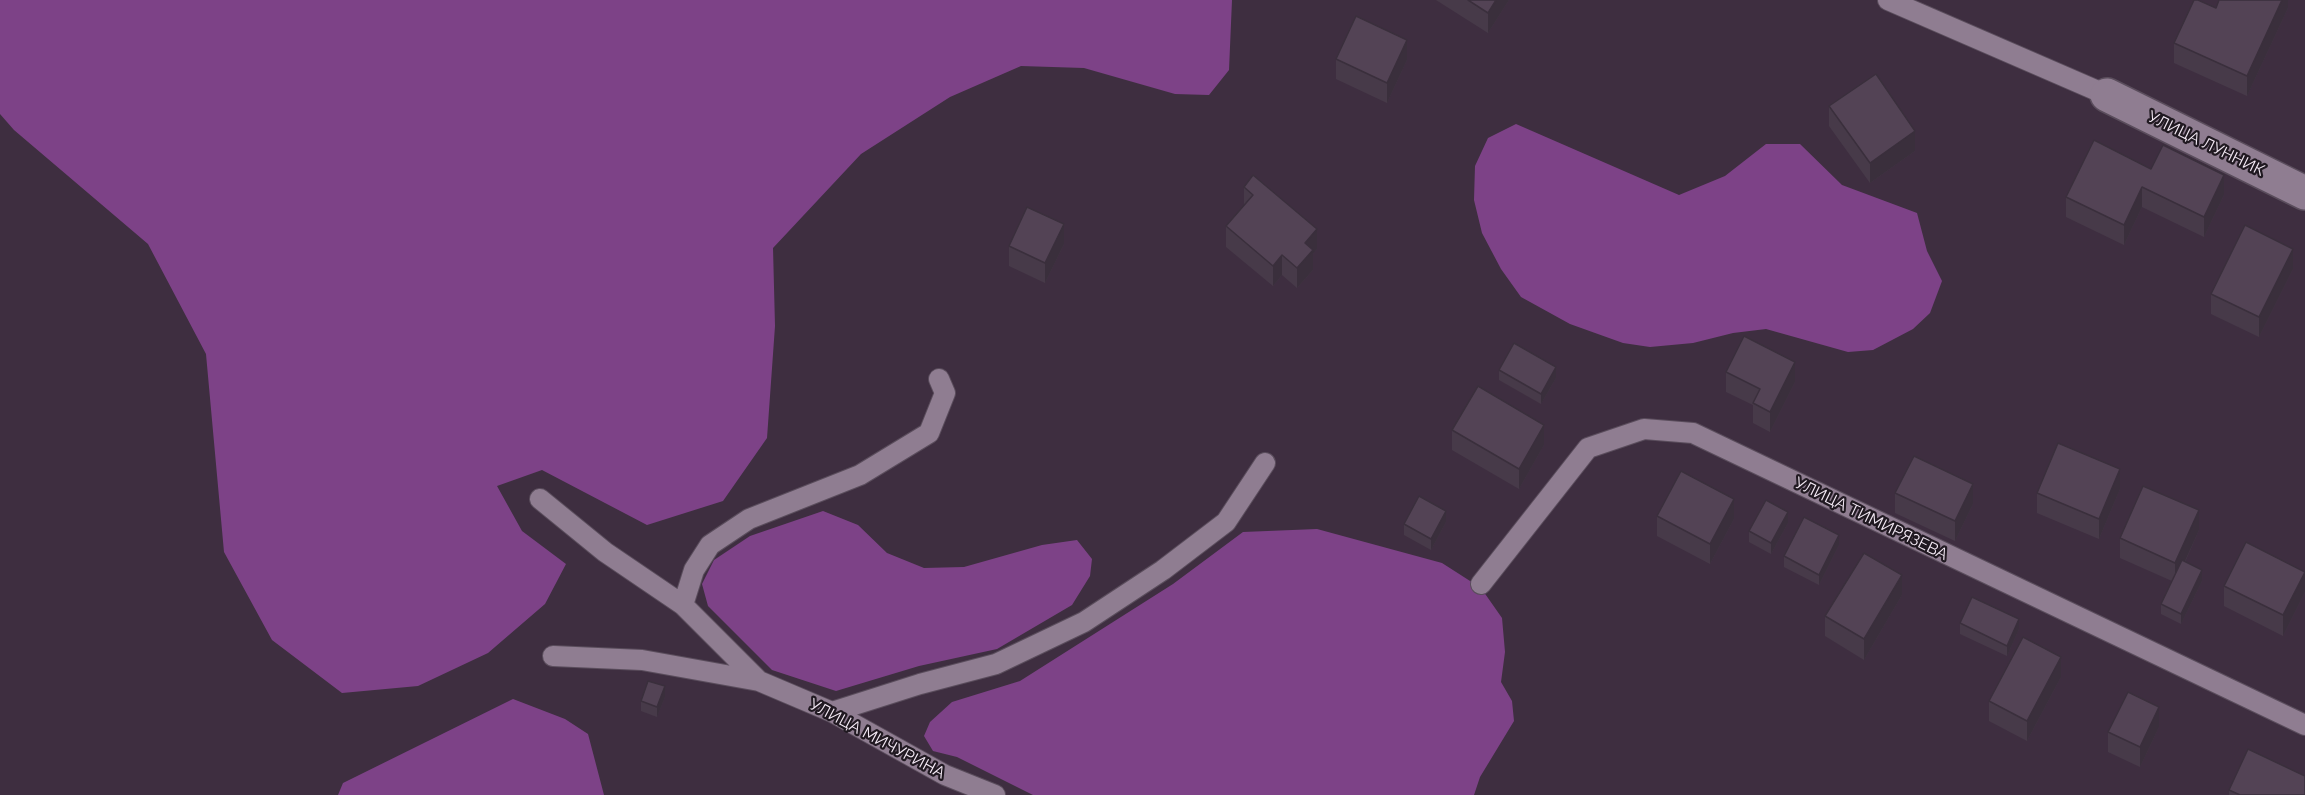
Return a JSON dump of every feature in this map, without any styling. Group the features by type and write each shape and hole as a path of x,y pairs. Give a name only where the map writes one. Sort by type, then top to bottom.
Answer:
{"street":[{"name":"УЛИЦА ЛУННИК","path":"2107,95 2305,193"}],"lane":[{"path":"1888,0 2107,95"},
{"path":"683,605 693,570 710,545 749,519 860,475 929,433 945,393 939,380"},
{"name":"УЛИЦА ТИМИРЯЗЕВА","path":"1481,584 1588,448 1644,429 1693,433 2305,725"},
{"path":"832,712 920,684 996,664 1084,622 1163,570 1227,522 1265,463"},
{"path":"540,499 605,552 683,605 759,681"},
{"path":"553,656 642,660 759,681"},
{"name":"УЛИЦА МИЧУРИНА","path":"759,681 832,712 945,775 995,795"}],"shaded area":[{"path":"0,0 1232,0 1229,70 1209,95 1175,94 1084,68 1021,66 950,97 861,154 773,248 775,326 767,438 723,501 647,525 542,470 497,486 522,531 566,564 545,604 488,653 418,686 342,693 272,640 224,552 206,354 148,244 14,130 0,114"},
{"path":"1516,124 1679,195 1725,176 1766,144 1800,144 1842,185 1917,213 1927,251 1942,281 1930,313 1913,329 1873,350 1848,352 1766,329 1733,333 1693,343 1650,347 1623,343 1570,324 1521,297 1501,269 1482,233 1474,200 1475,166 1488,138"},
{"path":"823,511 858,525 887,553 924,568 964,567 1042,545 1077,540 1092,559 1090,576 1072,605 997,649 919,666 836,691 772,670 708,606 702,584 714,560 750,536"},
{"path":"1317,529 1442,563 1481,588 1502,618 1505,652 1501,682 1512,701 1514,721 1480,777 1474,795 1033,795 957,757 933,751 924,736 930,722 952,702 1020,681 1173,584 1243,532"},
{"path":"513,699 565,719 588,734 604,795 338,795 343,783"}],"building":[{"path":"1468,0 1496,0 1488,13"},
{"path":"2194,0 2216,8 2219,0 2282,0 2247,76 2174,43"},
{"path":"1356,16 1407,40 1387,83 1336,59"},
{"path":"1876,74 1915,131 1870,163 1829,106"},
{"path":"2094,140 2151,169 2163,145 2224,175 2204,217 2142,187 2124,225 2066,197"},
{"path":"1253,175 1317,229 1305,243 1313,250 1297,268 1282,255 1273,266 1226,226 1253,195 1244,187"},
{"path":"1027,207 1064,224 1045,263 1009,246"},
{"path":"2245,225 2293,249 2259,317 2211,294"},
{"path":"1744,336 1795,362 1770,412 1753,403 1760,389 1726,372"},
{"path":"1514,343 1556,367 1541,394 1499,370"},
{"path":"1478,386 1544,425 1519,469 1452,430"},
{"path":"2058,443 2120,469 2099,519 2037,493"},
{"path":"1914,456 1973,484 1955,521 1895,493"},
{"path":"1681,471 1734,499 1710,544 1657,516"},
{"path":"2143,486 2199,510 2175,563 2120,538"},
{"path":"1419,496 1446,511 1431,539 1404,524"},
{"path":"1766,500 1788,512 1771,543 1749,531"},
{"path":"1804,517 1839,535 1819,575 1784,556"},
{"path":"2246,542 2305,572 2283,615 2224,586"},
{"path":"1864,553 1902,575 1864,639 1825,616"},
{"path":"2182,560 2202,570 2181,614 2161,604"},
{"path":"1972,597 2019,619 2007,646 1960,623"},
{"path":"2023,637 2061,657 2027,721 1989,701"},
{"path":"648,681 665,686 657,707 641,701"},
{"path":"2128,692 2159,707 2140,747 2108,732"},
{"path":"2248,749 2305,776 2305,795 2240,795 2229,790"}]}
